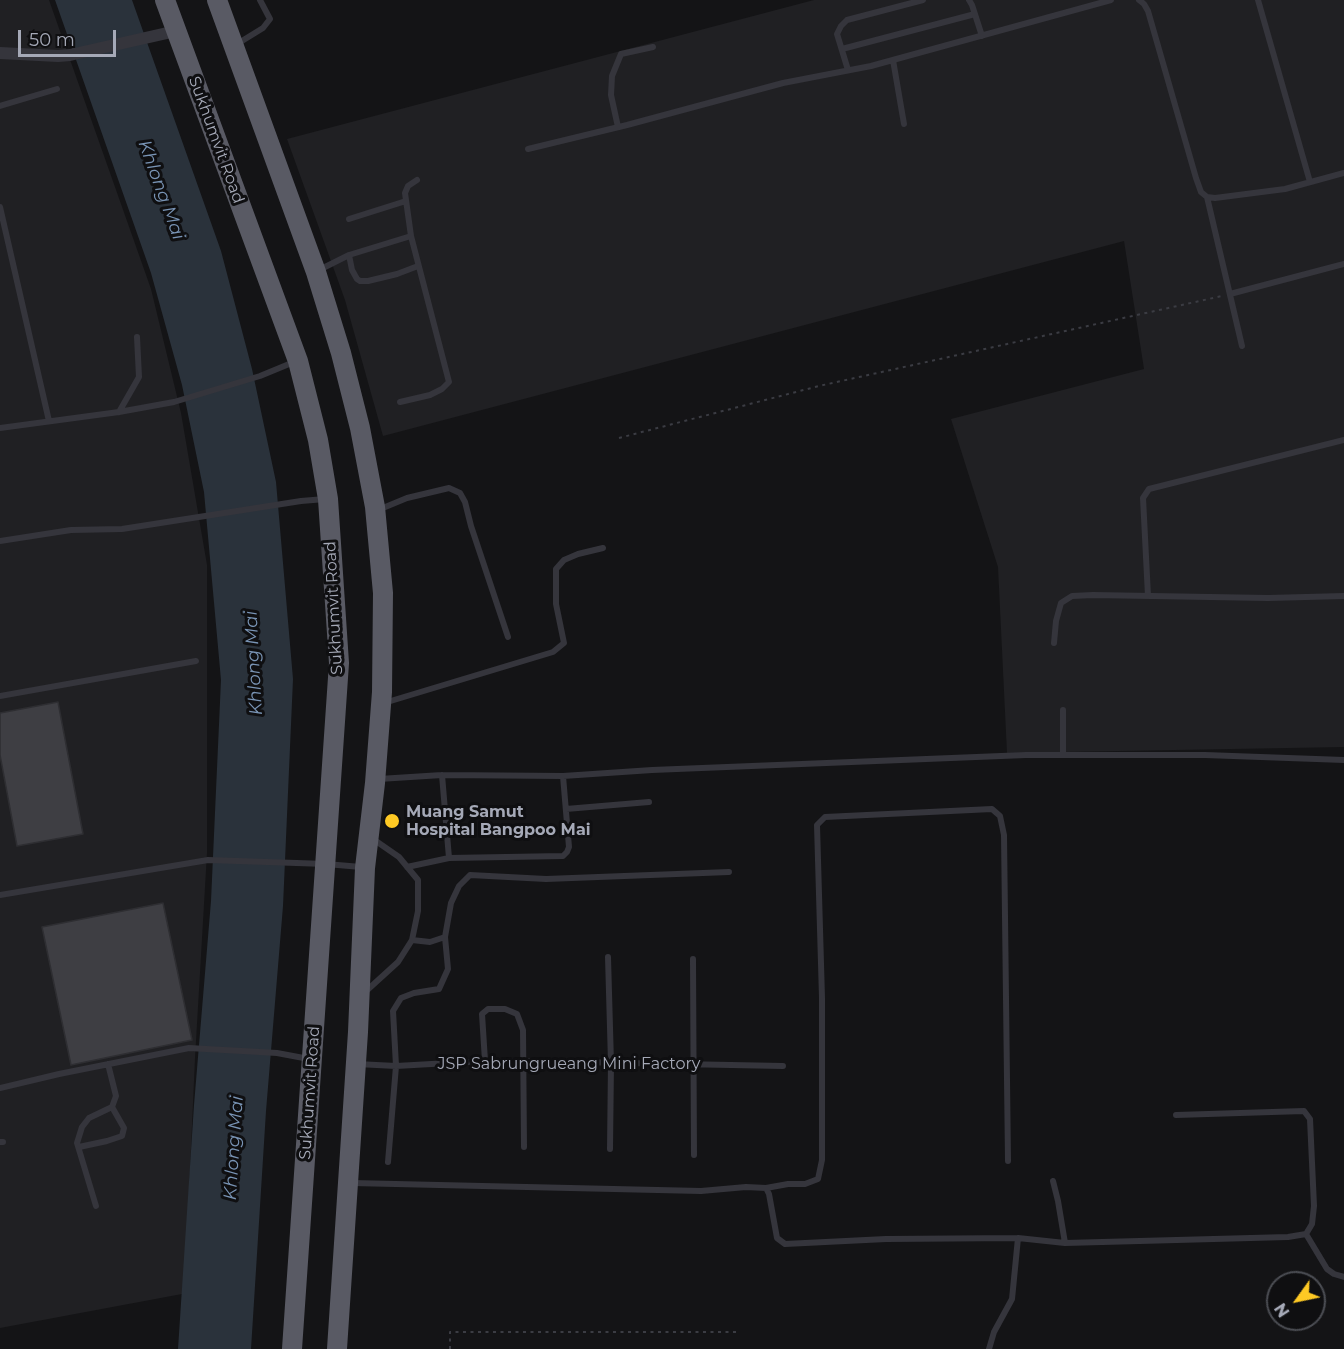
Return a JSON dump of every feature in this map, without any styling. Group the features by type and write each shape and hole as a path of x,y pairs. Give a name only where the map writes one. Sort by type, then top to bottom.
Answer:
{"highway":[{"name":"Sukhumvit Road","path":"165,0 167,33 298,361 318,440 328,499 339,663 292,1349"},
{"path":"218,0 316,272 341,353 360,428 376,511 383,592 380,704 375,779 365,868 356,1064 337,1349"}],"street":[{"path":"0,53 70,55 167,33"}],"lane":[{"path":"234,46 263,28 270,19 260,0"},
{"path":"848,70 837,34 847,20 923,0"},
{"path":"969,0 982,36"},
{"path":"528,149 763,88 893,60 1111,0"},
{"path":"1139,0 1148,10 1201,192 1207,197 1215,198 1285,189 1344,173"},
{"path":"1258,0 1310,182"},
{"path":"842,49 975,14"},
{"path":"618,127 611,95 612,76 621,54 653,47"},
{"path":"893,60 904,124"},
{"path":"0,106 57,89"},
{"path":"400,402 430,395 442,389 449,382 411,236 405,193 408,186 417,180"},
{"path":"1207,197 1242,346"},
{"path":"349,219 406,201"},
{"path":"0,211 48,421"},
{"path":"316,272 349,255 411,236"},
{"path":"349,255 352,270 360,281 398,274 418,266"},
{"path":"1230,294 1344,264"},
{"path":"119,412 139,377 137,337"},
{"path":"0,428 174,402 260,376 298,361"},
{"path":"1148,596 1143,498 1149,489 1344,440"},
{"path":"376,511 407,498 449,488 460,493 465,502 508,638"},
{"path":"0,541 71,530 122,529 301,501 328,499"},
{"path":"380,704 553,652 564,643 556,604 556,569 564,560 603,548"},
{"path":"1054,643 1056,621 1061,603 1072,596 1268,598 1344,596"},
{"path":"0,696 196,661"},
{"path":"1063,710 1063,755"},
{"path":"375,779 442,775 563,776 652,770 1026,755 1205,755 1344,760"},
{"path":"442,775 449,858"},
{"path":"407,867 449,858 563,856 569,847 563,776"},
{"path":"566,809 649,802"},
{"path":"348,1182 701,1191 746,1187 766,1188 805,1184 818,1179 822,1160 822,999 817,825 825,817 992,809 999,816 1004,835 1008,1161"},
{"path":"359,998 398,962 412,940 418,911 418,880 399,857 368,836"},
{"path":"0,895 208,860 291,862 365,868"},
{"path":"388,1161 396,1066 393,1011 401,998 414,993 439,989 448,969 445,937 451,903 459,886 470,875 546,879 729,872"},
{"path":"412,940 430,942 445,937"},
{"path":"608,957 611,1063 610,1149"},
{"path":"693,959 694,1155"},
{"path":"485,1061 482,1014 488,1009 505,1009 517,1014 524,1030 525,1147"},
{"path":"0,1088 189,1048 277,1053 312,1059"},
{"name":"JSP Sabrungrueang Mini Factory","path":"356,1064 396,1066 523,1061 783,1066"},
{"path":"96,1206 77,1143 82,1127 89,1118 112,1107 116,1096 108,1064"},
{"path":"79,1147 122,1136 124,1128 112,1107"},
{"path":"766,1188 777,1238 785,1244 886,1239 1018,1238 1065,1243 1288,1237 1306,1234 1312,1224 1314,1206 1310,1119 1304,1111 1176,1115"},
{"path":"1053,1181 1065,1243"},
{"path":"1306,1234 1327,1269 1344,1277"},
{"path":"988,1349 994,1332 1012,1299 1018,1238"}],"path":[{"path":"619,438 819,386 1230,294"},
{"path":"450,1349 450,1332 737,1332"}],"shaded area":[{"path":"0,0 49,0 151,289 181,413 207,565 207,853 186,1260 182,1294 0,1328"},
{"path":"814,0 1344,0 1344,747 1007,753 998,567 951,419 1144,369 1124,241 383,436 345,300 287,139"}],"water":[{"name":"Khlong Mai","path":"55,0 132,0 221,251 252,369 276,482 293,679 283,906 266,1111 251,1349 178,1349 194,1105 211,901 221,680 204,492 182,385 151,273"}],"building":[{"path":"58,702 83,834 17,846 0,755 0,713"},
{"path":"163,903 192,1040 71,1065 42,927"}],"place":[{"name":"Muang Samut Hospital Bangpoo Mai","path":"392,821"}]}
